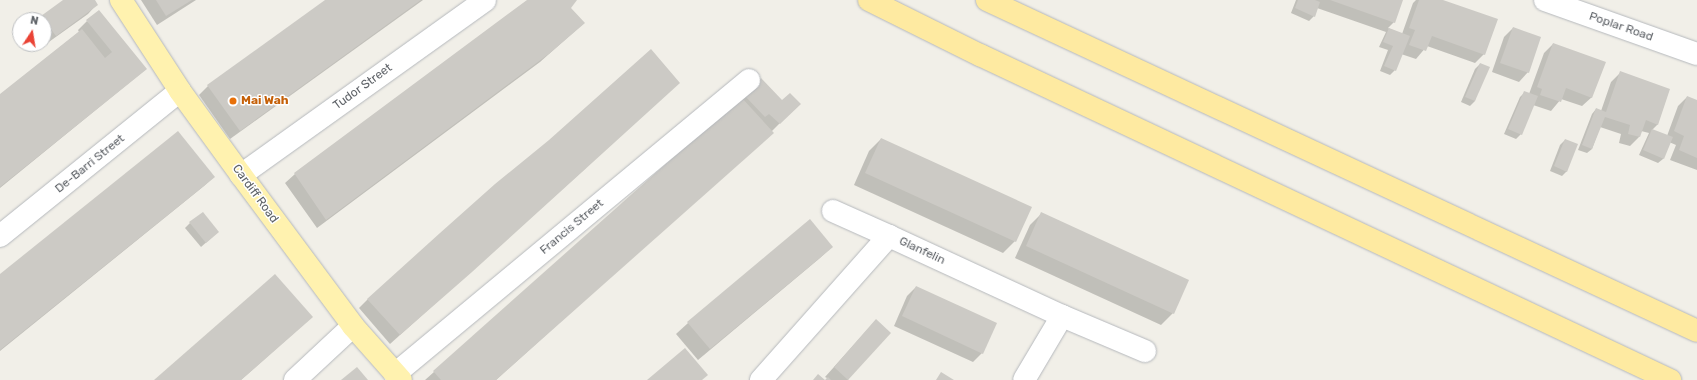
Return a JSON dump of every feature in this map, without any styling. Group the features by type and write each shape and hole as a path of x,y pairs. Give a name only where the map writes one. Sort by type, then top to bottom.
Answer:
{"highway":[{"path":"869,0 987,58 1670,380"},
{"path":"987,0 1697,331"}],"main road":[{"name":"Cardiff Road","path":"121,0 180,91 241,175 352,326 398,377"}],"street":[{"name":"Tudor Street","path":"241,175 485,0"},
{"name":"Poplar Road","path":"1545,0 1697,54"},
{"name":"Francis Street","path":"398,377 749,80"},
{"name":"De-Barri Street","path":"0,236 180,91"},
{"path":"833,211 889,236"},
{"name":"Glanfelin","path":"761,380 889,236 1062,316 1145,352"},
{"path":"1024,380 1062,316"},
{"path":"295,380 352,326"}],"building":[{"path":"63,0 95,0 98,5 56,36 52,31 52,12 46,12"},
{"path":"156,0 192,0 166,16"},
{"path":"325,0 421,0 240,131 207,85"},
{"path":"527,0 577,0 571,8 585,23 550,53 326,220 294,173"},
{"path":"1298,0 1315,0 1320,2 1315,17 1295,8"},
{"path":"1330,0 1403,0 1395,23"},
{"path":"1419,0 1443,0 1498,19 1485,55 1432,36 1426,51 1409,45 1415,30 1409,28"},
{"path":"99,10 147,69 0,187 0,94 82,29 105,58 112,52 86,20"},
{"path":"1513,27 1541,37 1529,73 1500,63"},
{"path":"1389,28 1410,36 1396,71 1384,66 1393,46 1383,42"},
{"path":"1553,43 1606,62 1592,98 1566,88 1561,102 1540,95 1542,89 1537,87"},
{"path":"651,49 680,83 472,272 400,335 367,299 495,184 549,140"},
{"path":"1480,63 1490,67 1475,101 1465,97"},
{"path":"1620,71 1670,89 1658,125 1646,120 1640,137 1628,134 1630,125 1605,117 1592,149 1582,145 1596,108 1606,112"},
{"path":"761,78 782,100 790,93 801,104 780,124 769,114 765,117 744,95"},
{"path":"1524,91 1538,96 1522,135 1508,129"},
{"path":"1687,96 1697,100 1697,158 1679,150 1684,136 1674,131"},
{"path":"741,97 774,133 496,380 441,380 433,371"},
{"path":"1652,129 1673,137 1664,159 1643,150"},
{"path":"178,131 215,177 0,350 0,274"},
{"path":"881,138 1032,207 1016,242 865,173"},
{"path":"1565,139 1578,144 1567,172 1554,166"},
{"path":"203,212 219,232 206,243 189,222"},
{"path":"1041,212 1189,280 1174,314 1026,246"},
{"path":"810,219 833,247 710,349 687,322"},
{"path":"275,274 313,317 241,380 154,380"},
{"path":"916,286 997,323 983,354 902,316"},
{"path":"876,319 891,333 848,380 834,367"},
{"path":"685,348 708,375 702,380 647,380"},
{"path":"357,367 368,380 341,380"},
{"path":"941,372 954,380 936,380"},
{"path":"818,374 825,380 813,380"}],"place":[{"name":"Mai Wah","path":"233,101"}]}
